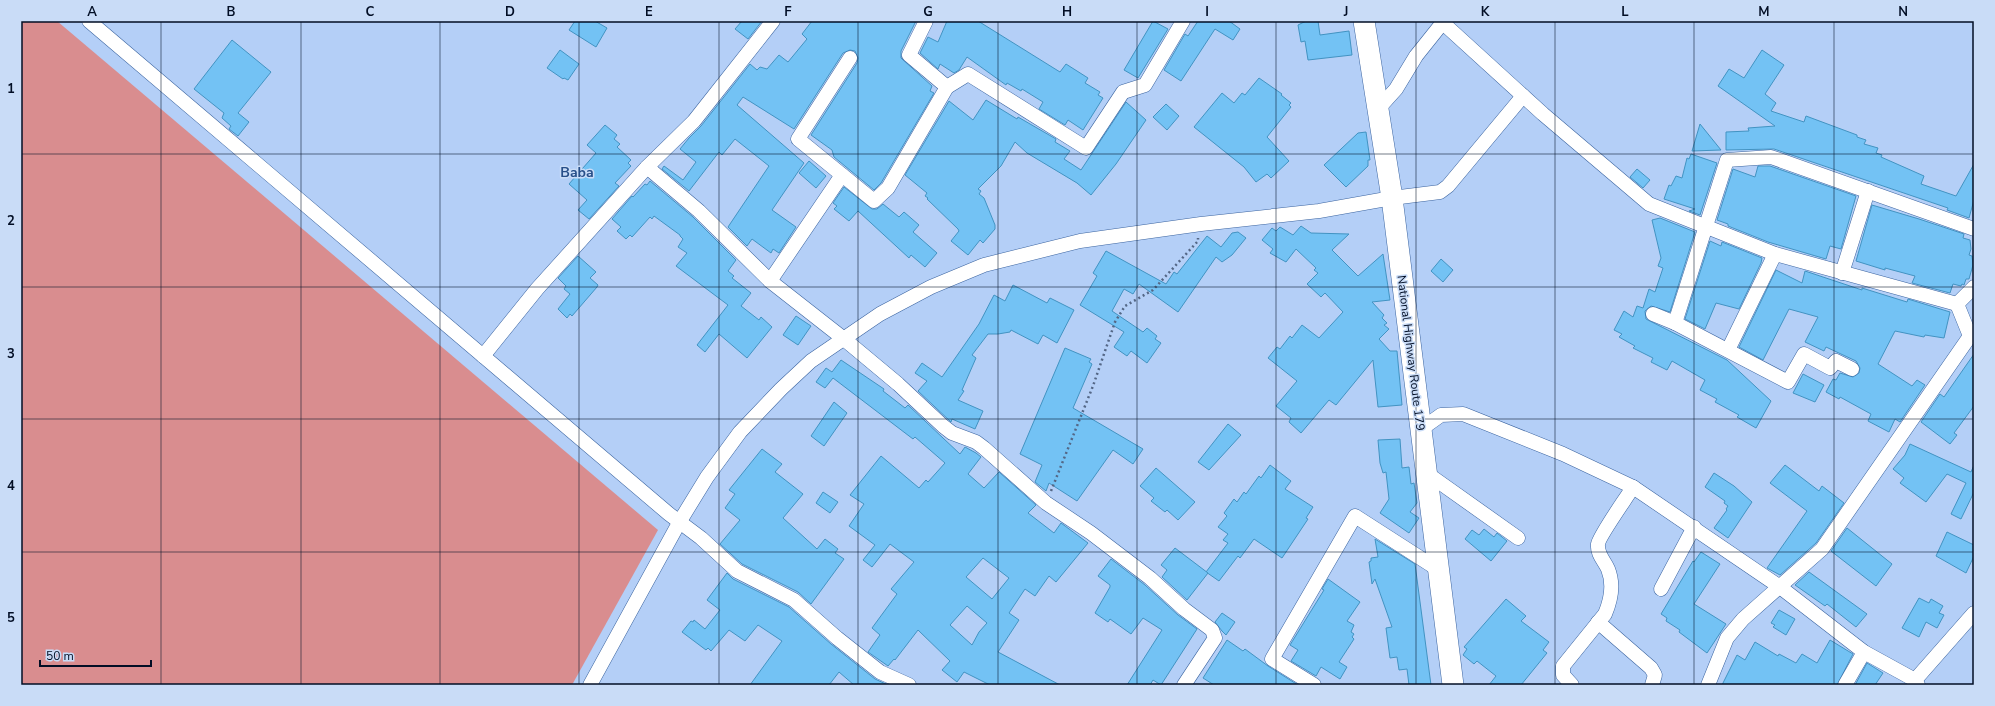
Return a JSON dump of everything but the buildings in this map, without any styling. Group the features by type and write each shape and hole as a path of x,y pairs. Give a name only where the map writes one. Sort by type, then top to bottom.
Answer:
{"highway":[{"name":"National Highway Route 179","path":"1364,21 1392,198 1425,472 1453,685"}],"street":[{"path":"89,21 483,356 680,521 737,571 794,600 837,638 880,672 909,685"},
{"path":"483,356 537,289 647,166 694,121 773,21"},
{"path":"926,21 909,55 947,87"},
{"path":"850,58 798,139 874,201 888,188 947,87 968,74 1086,148 1123,92 1145,85 1183,21"},
{"path":"1378,109 1396,89 1416,56 1444,22 1523,96 1649,204 1775,254 1957,304"},
{"path":"590,685 680,521 706,477 740,432 781,389 811,361 880,314 931,287 984,266 1080,241 1201,224 1319,211 1392,198 1440,192 1448,186 1523,96"},
{"path":"1675,323 1727,160 1771,157 1974,229"},
{"path":"647,166 699,211 770,280 898,384 943,426 980,445 1046,503 1091,533 1150,578 1184,610 1212,630 1215,638 1184,685"},
{"path":"770,280 842,175"},
{"path":"1842,273 1868,191"},
{"path":"1728,350 1775,254"},
{"path":"1957,304 1974,287"},
{"path":"1708,685 1727,638 1743,619 1822,549 1970,336 1957,304"},
{"path":"1653,314 1675,323 1788,382 1804,354 1830,368 1836,361 1852,369"},
{"path":"1420,430 1442,415 1463,414 1563,454 1633,487 1780,587 1864,652 1916,682 1974,613"},
{"path":"1425,472 1518,538"},
{"path":"1572,685 1563,675 1564,666 1605,614 1609,605 1612,587 1607,569 1599,556 1598,543 1633,487"},
{"path":"1314,685 1272,659 1355,516 1439,570"},
{"path":"1661,589 1694,528"},
{"path":"1598,622 1651,668 1655,675 1652,685"},
{"path":"1845,685 1864,652"}],"path":[{"path":"1046,503 1093,386 1115,322 1125,306 1153,290 1198,241 1201,224"}],"shaded area":[{"path":"21,21 57,21 658,530 572,685 21,685"}],"district":[{"name":"Baba","path":"577,172"}]}
